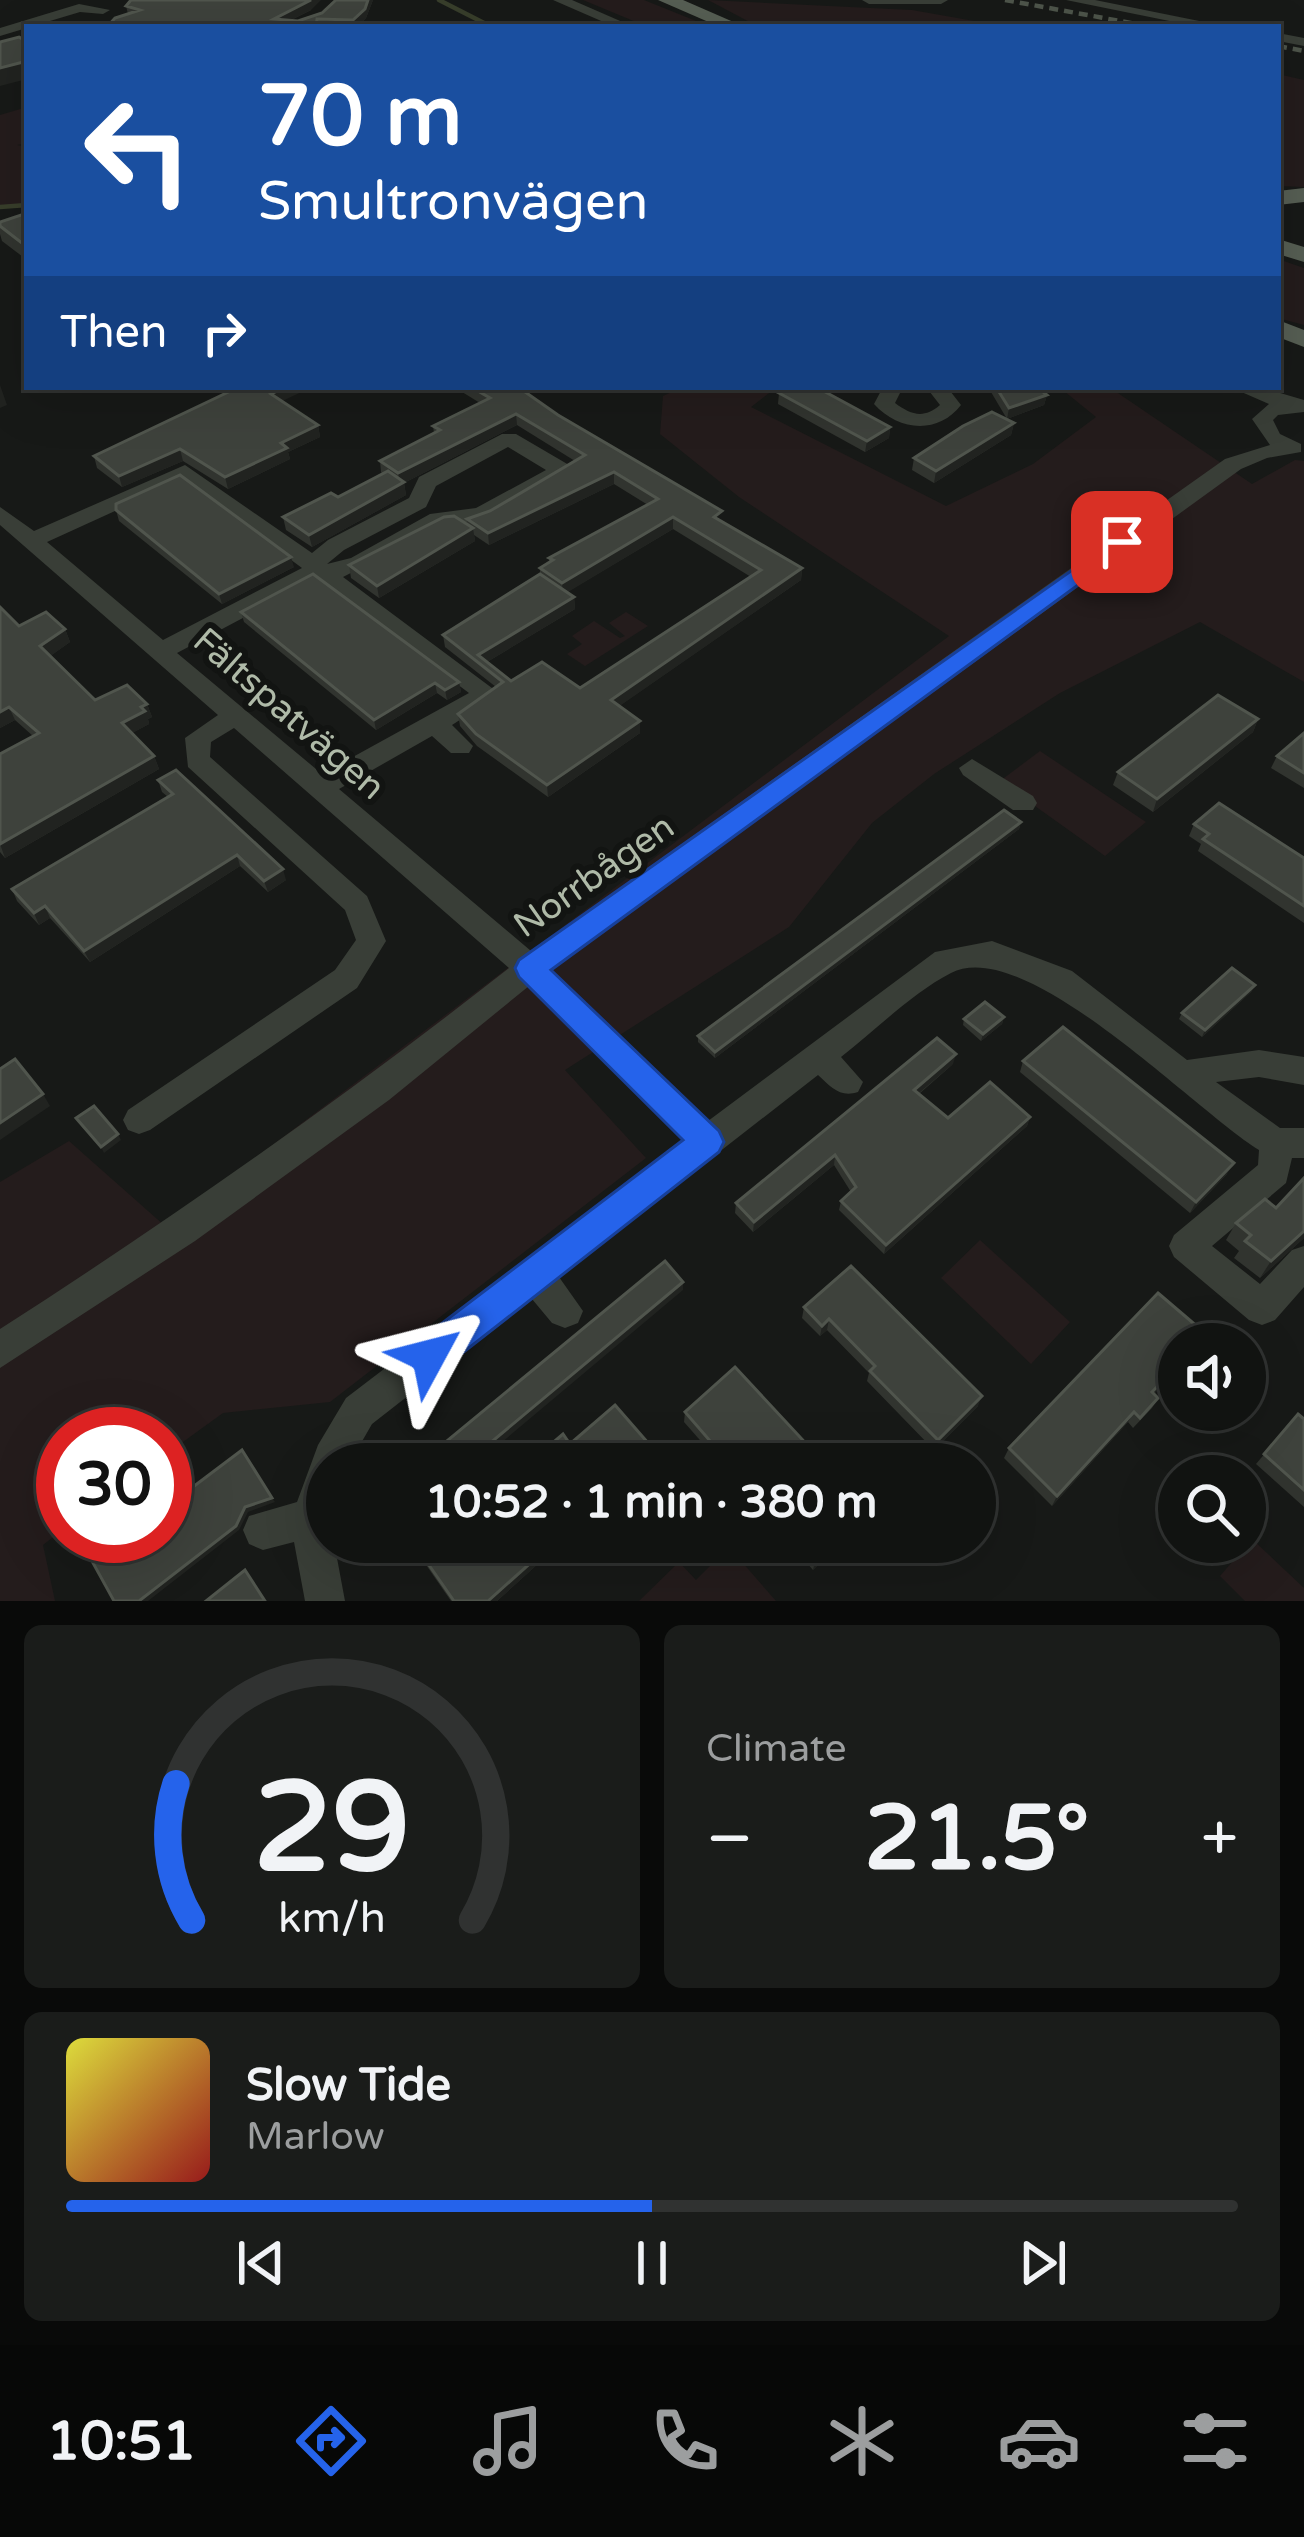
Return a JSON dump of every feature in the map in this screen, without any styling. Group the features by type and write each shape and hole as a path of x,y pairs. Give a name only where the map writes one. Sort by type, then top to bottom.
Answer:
{"main road":[{"path":"667,0 728,24"}],"street":[{"path":"27,24 80,8 106,17 119,0"},
{"path":"560,0 620,24"},
{"path":"869,0 940,0"},
{"path":"1073,0 1207,24"},
{"path":"891,390 884,404 891,411 926,421 939,418 951,405 938,390"},
{"path":"1240,390 1255,404 1272,438 1299,449"},
{"path":"1247,390 1299,406"},
{"path":"1262,422 1273,409 1299,406"},
{"name":"Norrbågen","path":"1233,464 1262,422"},
{"path":"160,651 318,570 359,563 438,519 481,514 561,470 509,439 427,482 418,502 337,545 318,570"},
{"name":"Norrbågen","path":"0,1349 261,1174 378,1090 530,968 1233,464 1263,452 1299,449"},
{"path":"31,542 185,472 487,694 319,788"},
{"name":"Fältspatvägen","path":"3,522 530,968 707,1142"},
{"path":"139,1120 346,979 371,941 357,904 197,760 198,738 236,716"},
{"path":"430,722 460,746"},
{"path":"972,768 1023,803"},
{"path":"338,1443 359,1411 946,960 992,953 1060,980 1184,1074 1290,1143 1274,1172 1186,1246 1262,1308 1304,1262"},
{"path":"818,1055 847,1082"},
{"path":"1184,1074 1260,1062 1283,1063 1304,1071"},
{"path":"534,1275 565,1311"},
{"path":"262,1530 306,1520"},
{"path":"315,1563 325,1601"}],"shaded area":[{"path":"583,0 644,0 704,24 641,24"},
{"path":"708,0 912,10 991,24 753,24"},
{"path":"1281,75 1304,80 1304,187 1281,186"},
{"path":"24,108 24,144 17,145 24,146 24,204 0,209 0,115"},
{"path":"1281,260 1304,268 1304,325 1281,319"},
{"path":"676,390 773,390 751,407 946,506 1033,464 1096,417 1063,390 1113,390 1252,484 1295,460 1304,461 1304,682 1200,622 1060,693 934,774 872,823 789,927 565,1070 646,1158 330,1402 223,1413 192,1435 192,1407 36,1407 36,1563 47,1563 55,1601 0,1601 0,1182 69,1141 165,1226 949,636 739,497 660,434 663,396"},
{"path":"626,612 648,626 585,666 567,654 582,644 572,636 594,621 620,638 625,636 609,623"},
{"path":"1040,751 1146,822 1105,856 1000,781"},
{"path":"980,1240 1070,1322 1031,1364 941,1278"},
{"path":"1266,1552 1304,1588 1304,1601 1245,1601 1220,1576 1231,1563 1266,1563"},
{"path":"678,1563 696,1580 713,1563 743,1563 776,1601 639,1601"}],"building":[{"path":"131,0 311,0 274,19 298,21 322,13 336,0 368,0 353,20 317,19 316,24 110,24 140,10 126,6"},
{"path":"24,40 24,62 0,68 0,42"},
{"path":"24,214 24,245 0,226"},
{"path":"233,390 280,390 271,394 318,425 281,443 287,448 225,477 180,449 119,476 94,456"},
{"path":"476,390 522,390 722,511 714,517 802,568 611,700 640,721 547,785 476,734 458,714 503,682 443,635 540,574 574,597 478,655 511,681 542,662 580,688 761,570 673,517 562,583 540,568 553,560 549,558 658,499 614,472 488,533 467,519 490,511 585,455 516,414 398,473 380,461 440,430 433,426 490,398"},
{"path":"822,390 890,427 867,441 779,393"},
{"path":"998,390 1041,390 1047,395 1009,408"},
{"path":"992,412 1014,423 936,471 914,458 963,426"},
{"path":"388,471 404,482 309,535 283,517 331,493 338,497"},
{"path":"180,475 291,557 219,594 116,510 116,504"},
{"path":"454,516 473,528 377,586 349,565 444,517"},
{"path":"313,574 459,682 445,690 435,683 374,720 241,612"},
{"path":"0,607 19,626 46,612 65,629 40,646 95,700 127,685 147,704 141,707 145,711 122,723 154,756 0,844 0,754 39,733 9,707 0,712"},
{"path":"1218,695 1258,719 1157,799 1118,772"},
{"path":"1304,733 1304,773 1277,756"},
{"path":"176,770 283,869 264,881 237,855 84,951 45,906 34,913 12,889 173,794 158,780"},
{"path":"1219,803 1304,858 1304,906 1203,839 1209,834 1194,824"},
{"path":"1004,810 1021,822 715,1052 698,1036"},
{"path":"1232,968 1255,985 1205,1030 1182,1013"},
{"path":"985,1002 1004,1017 983,1034 964,1019"},
{"path":"1063,1027 1234,1163 1196,1202 1023,1061"},
{"path":"937,1038 956,1054 914,1090 948,1118 990,1082 1030,1117 886,1245 841,1201 856,1187 835,1155 754,1222 736,1203"},
{"path":"15,1059 43,1094 0,1123 0,1069"},
{"path":"94,1106 118,1134 101,1147 76,1118"},
{"path":"1304,1178 1304,1231 1271,1261 1245,1241 1251,1235 1236,1223 1265,1199 1276,1208"},
{"path":"665,1261 683,1282 490,1443 444,1443"},
{"path":"851,1266 982,1396 938,1440 870,1371 875,1366 829,1319 822,1326 804,1307"},
{"path":"1158,1293 1193,1323 1158,1323 1158,1386 1152,1392 1158,1398 1140,1418 1134,1412 1057,1496 1009,1448"},
{"path":"735,1367 806,1443 712,1443 685,1412"},
{"path":"615,1405 648,1443 571,1443"},
{"path":"1298,1414 1304,1419 1304,1490 1266,1455"},
{"path":"242,1450 272,1498 245,1507 236,1526 192,1560 192,1488"},
{"path":"93,1563 188,1563 139,1601 114,1601"},
{"path":"428,1563 531,1563 488,1601 454,1601"},
{"path":"245,1570 265,1601 206,1601"}],"waterway":[{"path":"439,0 486,24"},
{"path":"0,207 24,205"}],"railway":[{"path":"1005,0 1137,24"},
{"path":"1281,47 1304,51"}],"route":[{"path":"429,1356 707,1142 530,968 1122,542"}]}
